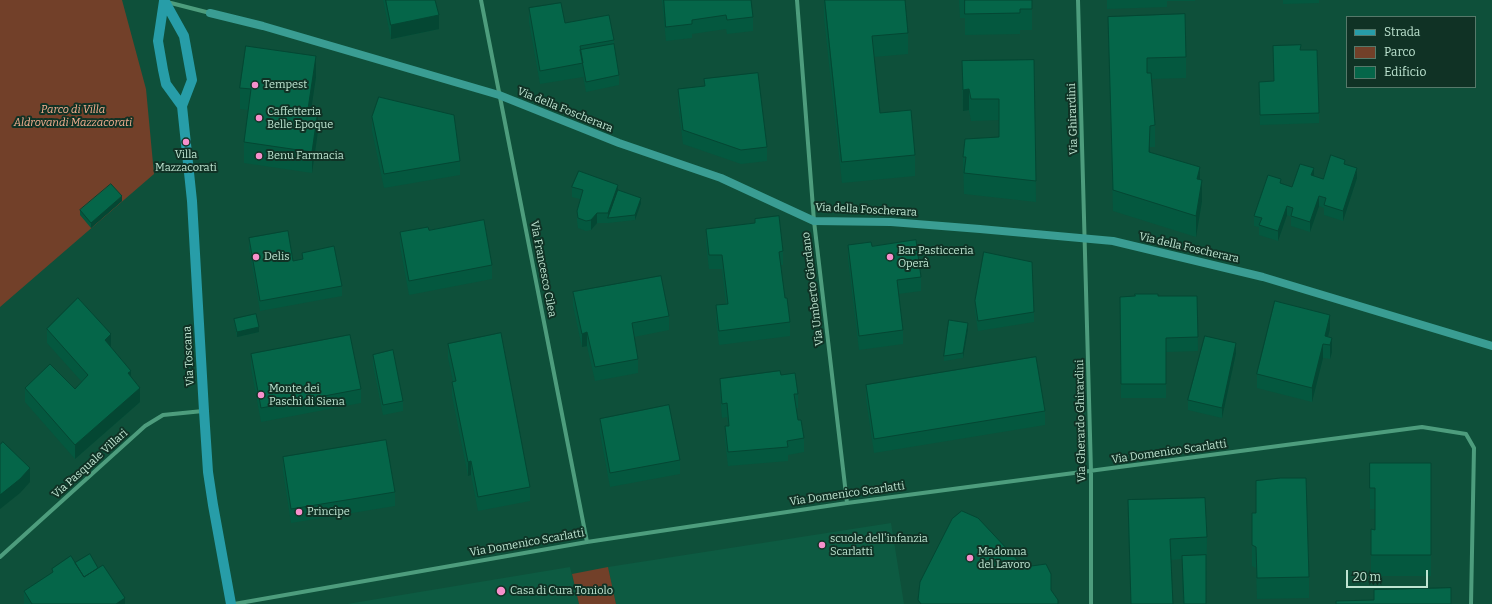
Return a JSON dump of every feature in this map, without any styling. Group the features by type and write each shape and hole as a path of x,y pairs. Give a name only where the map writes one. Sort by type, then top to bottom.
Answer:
{"main road":[{"name":"Via Toscana","path":"164,1 184,36 192,80 182,106 192,201 208,472 232,604"},
{"path":"164,1 158,41 166,84 182,106"}],"street":[{"name":"Via Francesco Cilea","path":"481,0 587,542"},
{"name":"Via Umberto Giordano","path":"797,0 814,221 847,503"},
{"name":"Via Ghirardini","path":"1078,0 1086,238"},
{"name":"Via della Foscherara","path":"164,1 263,26 499,95 620,144 721,178 814,221 891,222 1113,241 1263,276 1492,346"},
{"name":"Via Gherardo Ghirardini","path":"1086,238 1091,471 1091,604"},
{"name":"Via Pasquale Villari","path":"0,557 145,426 163,415 204,411"},
{"name":"Via Domenico Scarlatti","path":"232,604 587,542 847,503 1422,427 1466,434 1474,448 1471,604"}],"shaded area":[{"name":"scuole dell'infanzia Scarlatti","path":"891,523 904,604 616,604 608,567"},
{"name":"Casa di Cura Toniolo","path":"570,567 579,604 347,604"}],"green space":[{"name":"Parco di Villa Aldrovandi Mazzacorati","path":"0,0 122,0 146,89 154,174 0,307"},
{"path":"608,567 616,604 579,604 572,574"}],"building":[{"path":"386,0 435,0 439,15 391,25"},
{"path":"664,0 751,0 753,17 727,20 726,15 692,20 692,24 666,27"},
{"path":"825,0 905,0 908,33 872,36 880,113 911,110 915,155 842,162"},
{"path":"965,0 1032,0 1032,9 1020,9 1020,13 965,14"},
{"path":"561,3 565,23 609,15 614,40 580,46 583,63 540,71 529,8"},
{"path":"1185,14 1186,57 1147,58 1147,73 1151,73 1155,125 1150,126 1149,152 1200,167 1197,179 1202,180 1196,216 1113,190 1108,17"},
{"path":"614,44 619,75 586,82 580,50"},
{"path":"1301,45 1300,50 1317,50 1319,113 1260,115 1259,82 1274,81 1273,46"},
{"path":"246,46 316,56 308,109 318,110 312,152 244,142 251,89 240,88"},
{"path":"1034,60 1036,181 964,173 966,157 963,157 965,139 999,137 999,99 971,99 969,89 963,90 962,61"},
{"path":"758,73 767,147 741,150 683,130 678,89 705,86 704,79"},
{"path":"379,97 454,115 460,161 384,174 372,117"},
{"path":"1331,155 1345,160 1344,164 1357,168 1343,211 1324,205 1326,198 1319,196 1310,222 1291,216 1293,208 1287,206 1278,231 1259,225 1262,218 1254,216 1268,175 1281,179 1280,183 1292,187 1300,164 1314,168 1311,175 1323,179"},
{"path":"579,171 618,185 608,213 597,213 591,220 586,221 578,218 577,211 583,190 572,187"},
{"path":"111,184 122,196 91,223 80,210"},
{"path":"618,190 641,198 635,215 608,218"},
{"path":"779,216 783,251 779,252 785,298 787,298 790,322 719,331 716,305 728,304 722,255 709,255 706,229 755,223 755,219"},
{"path":"484,220 492,265 409,281 400,232 428,227 429,230"},
{"path":"288,231 293,261 303,259 302,253 334,246 342,286 260,301 249,238"},
{"path":"916,240 921,277 897,280 903,330 859,336 848,245 871,242 872,246"},
{"path":"984,252 1032,262 1034,312 978,321 975,301"},
{"path":"661,276 669,316 632,323 638,359 595,367 587,332 582,334 573,292"},
{"path":"1135,294 1158,294 1158,296 1197,296 1198,337 1166,338 1166,384 1121,384 1120,297 1135,296"},
{"path":"78,298 111,334 105,340 131,371 128,373 140,388 75,445 25,388 50,364 75,389 88,375 47,329"},
{"path":"1275,301 1330,315 1325,336 1332,338 1330,345 1323,344 1312,388 1257,374"},
{"path":"256,314 259,327 237,332 234,319"},
{"path":"949,320 968,323 963,353 944,356"},
{"path":"501,333 530,487 478,497 471,461 468,462 452,382 456,381 448,344"},
{"path":"350,335 361,389 261,408 251,354"},
{"path":"1205,336 1236,343 1222,408 1188,400"},
{"path":"393,350 403,401 383,405 373,355"},
{"path":"1036,357 1045,411 874,439 866,385"},
{"path":"780,371 781,375 795,373 798,394 794,394 798,420 801,420 804,438 787,441 788,447 728,452 725,426 729,426 727,403 722,404 720,379"},
{"path":"669,405 680,460 610,473 600,419"},
{"path":"386,440 395,492 291,509 283,457"},
{"path":"3,442 30,468 20,479 0,495 0,445"},
{"path":"1370,463 1431,463 1431,555 1371,555 1371,529 1375,530 1375,488 1370,488"},
{"path":"1281,478 1306,478 1309,577 1257,578 1256,547 1252,545 1252,513 1256,513 1256,481"},
{"path":"1205,498 1207,537 1170,539 1173,604 1131,604 1128,500"},
{"name":"Madonna del Lavoro","path":"962,511 978,518 1024,567 1046,564 1051,574 1051,590 1058,600 1058,604 921,604 918,600 920,582 952,519"},
{"path":"90,554 98,568 84,577 75,563"},
{"path":"1206,555 1206,604 1184,604 1182,556"},
{"path":"71,556 84,577 103,565 125,598 116,604 32,604 24,591 53,572 52,569"},
{"path":"1451,588 1451,604 1336,604 1336,601 1374,600 1374,590"}],"place":[{"name":"Tempest","path":"255,85"},
{"name":"Caffetteria Belle Epoque","path":"259,118"},
{"name":"Villa Mazzacorati","path":"186,142"},
{"name":"Benu Farmacia","path":"259,156"},
{"name":"Delis","path":"256,257"},
{"name":"Bar Pasticceria Operà","path":"890,257"},
{"name":"Monte dei Paschi di Siena","path":"261,395"},
{"name":"Principe","path":"299,512"},
{"name":"scuole dell'infanzia Scarlatti","path":"822,545"},
{"name":"Madonna del Lavoro","path":"970,558"},
{"name":"Casa di Cura Toniolo","path":"501,591"}]}
